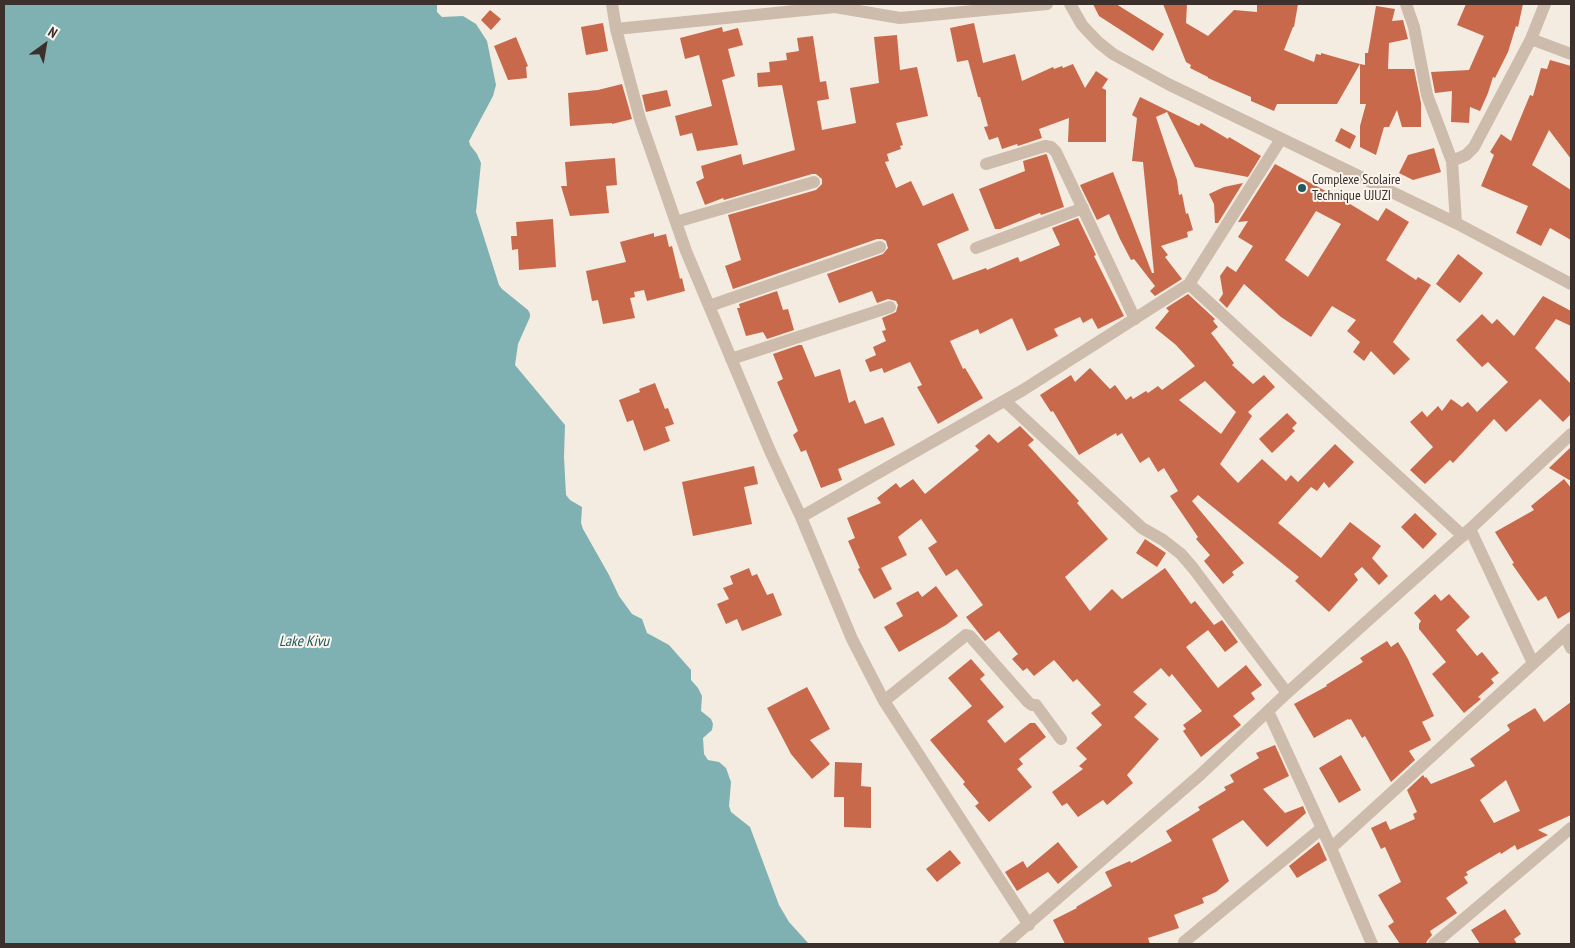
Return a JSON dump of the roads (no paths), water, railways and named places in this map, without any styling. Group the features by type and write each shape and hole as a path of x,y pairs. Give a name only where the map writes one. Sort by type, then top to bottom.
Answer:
{"street":[{"path":"612,4 616,29 640,119 686,251 852,639 884,701 1029,924"},
{"path":"616,29 835,7 900,18 1047,4"},
{"path":"1070,4 1082,25 1113,54 1168,84 1456,224 1571,284"},
{"path":"1406,4 1414,27 1427,95 1452,161 1456,224"},
{"path":"1452,161 1466,155 1474,147 1531,39 1545,4"},
{"path":"1531,39 1571,54"},
{"path":"801,517 1005,401 1189,284 1281,139"},
{"path":"986,164 1044,146 1051,147 1056,152 1135,319"},
{"path":"676,222 814,182"},
{"path":"976,248 1083,208"},
{"path":"709,306 880,247"},
{"path":"1189,284 1467,533 1534,663"},
{"path":"731,359 890,307"},
{"path":"1005,401 1142,528 1163,540 1181,554 1288,692"},
{"path":"1006,944 1200,775 1288,692 1467,533 1571,434"},
{"path":"1331,848 1568,632"},
{"path":"1568,632 1571,648"},
{"path":"884,701 966,635 970,636 1028,702 1032,706 1036,705 1061,739"},
{"path":"1268,712 1331,848 1372,944"},
{"path":"1184,942 1322,828"},
{"path":"1434,944 1571,828"}],"water":[{"name":"Lake Kivu","path":"4,4 437,4 437,12 442,17 463,16 476,24 487,41 496,85 493,96 469,141 481,163 476,212 499,285 528,310 530,314 518,344 515,365 565,425 566,495 570,500 582,507 581,523 583,529 619,596 632,614 642,619 647,633 669,645 691,670 691,680 702,696 701,711 711,719 713,724 712,730 703,738 704,754 708,760 719,762 726,768 731,782 729,806 731,812 750,827 779,905 789,922 809,944 4,944"}],"place":[{"name":"Complexe Scolaire Technique UJUZI","path":"1302,188"}]}
